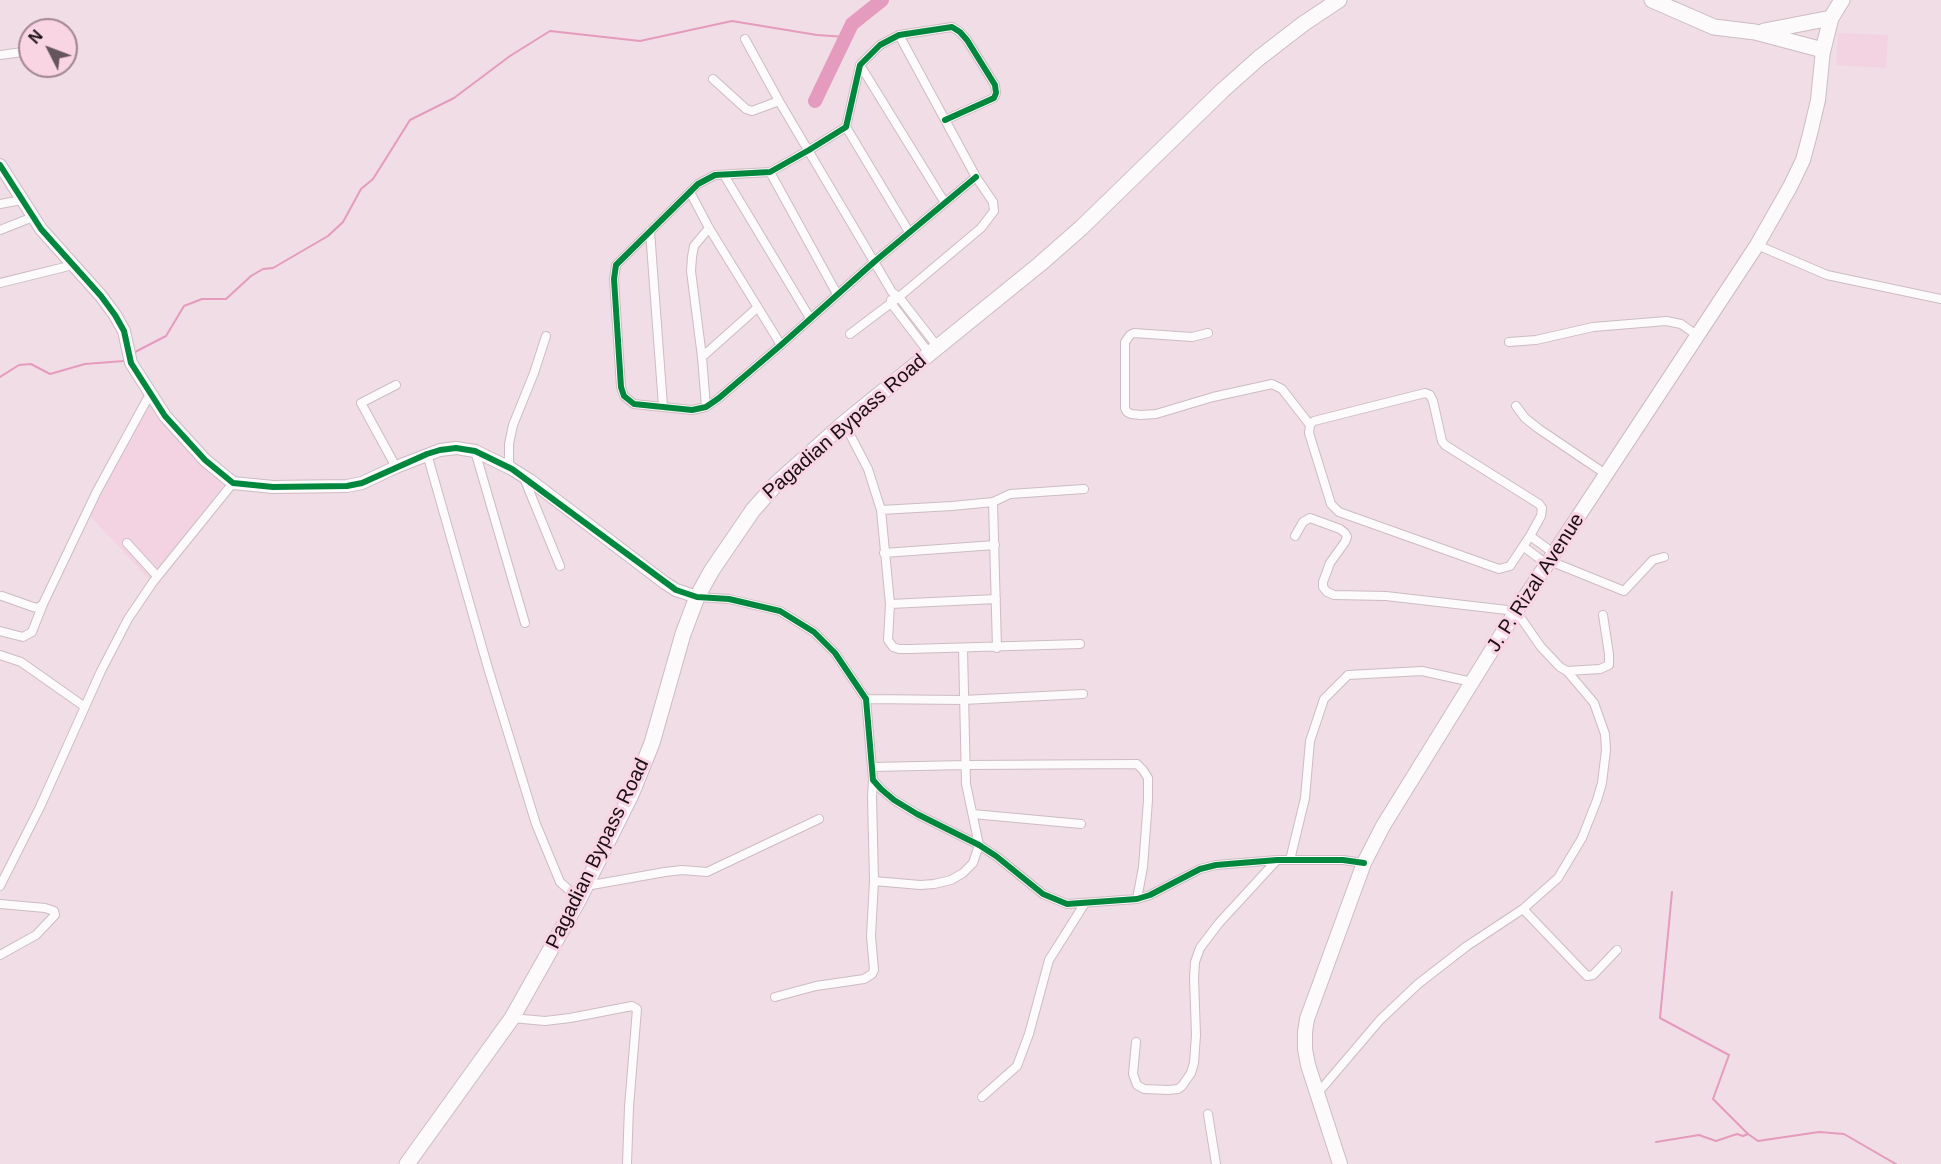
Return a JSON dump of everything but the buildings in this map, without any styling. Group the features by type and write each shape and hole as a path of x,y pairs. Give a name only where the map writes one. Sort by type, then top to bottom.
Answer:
{"highway":[{"name":"Pagadian Bypass Road","path":"407,1164 512,1018 582,892 631,795 652,743 683,634 697,597 712,570 753,510 777,483 844,423 1081,228 1252,64 1296,29 1338,0"},
{"path":"1652,0 1714,27 1755,32 1823,50"},
{"name":"J. P. Rizal Avenue","path":"1823,50 1831,18 1842,0"},
{"path":"1755,32 1831,18"}],"main road":[{"name":"J. P. Rizal Avenue","path":"1340,1164 1308,1065 1305,1049 1307,1019 1364,863 1383,826 1516,611 1757,245 1790,187 1803,160 1818,100 1823,50"}],"street":[{"path":"945,120 994,98 995,85 967,40 952,27 898,35 879,45 861,65 846,127 770,172 715,175 690,192 621,258 614,271 621,387 624,396 634,404 692,410 706,407 781,345 874,261 976,177"},
{"path":"850,334 891,303 895,295 981,228 994,211 993,202 976,177 898,35"},
{"path":"745,39 874,261 933,350"},
{"path":"0,56 18,53"},
{"path":"861,65 945,203"},
{"path":"713,79 746,109 752,111 779,101"},
{"path":"846,127 909,232"},
{"path":"0,165 41,229 101,296 121,324 131,363 165,417 188,443 233,483 273,487 348,486 362,483 440,450 456,448 475,451 524,476 676,590 697,597 758,605 780,611 814,632 835,653 866,699 873,780 874,881 871,936 874,970 864,979 816,986 775,997"},
{"path":"770,172 837,294"},
{"path":"724,175 810,318"},
{"path":"690,192 781,345"},
{"path":"0,204 22,200"},
{"path":"0,230 33,217"},
{"path":"706,407 691,271 694,246 710,228"},
{"path":"650,231 663,406"},
{"path":"1757,245 1827,276 1941,299"},
{"path":"0,283 74,265"},
{"path":"891,303 933,350"},
{"path":"702,357 758,308"},
{"path":"1509,342 1536,340 1593,327 1666,321 1681,324 1698,336"},
{"path":"1208,333 1192,337 1134,333 1130,335 1125,342 1125,408 1127,412 1141,415 1156,414 1213,397 1272,384 1282,389 1310,425"},
{"path":"509,467 509,444 513,425 546,336"},
{"path":"396,385 361,403 396,467"},
{"path":"1425,393 1430,395 1445,445 1542,508 1530,536 1510,566 1499,569 1339,512 1330,504 1309,433 1310,425 1314,421 1425,393"},
{"path":"0,631 23,637 33,632 43,604 98,491 150,394"},
{"path":"1516,406 1530,423 1607,475"},
{"path":"844,423 868,469 881,510 890,604 888,640 893,647 899,649 997,648 1080,644"},
{"path":"475,451 525,623"},
{"path":"427,454 488,668 536,824 560,882 582,892 665,872 682,870 707,872 819,819"},
{"path":"524,476 560,566"},
{"path":"0,886 40,807 100,671 128,619 157,576 233,483"},
{"path":"881,510 952,507 993,502 1010,494 1084,489"},
{"path":"993,502 997,648"},
{"path":"1296,536 1303,522 1310,518 1345,533 1347,537 1345,542 1330,563 1323,582 1323,587 1334,596 1386,596 1516,611 1541,647 1560,667 1567,671 1594,703 1605,734 1606,750 1602,783 1582,838 1566,867 1550,886 1523,909 1467,946 1418,984 1380,1020 1317,1094"},
{"path":"1530,536 1551,560"},
{"path":"127,543 157,576"},
{"path":"884,553 995,545"},
{"path":"1524,547 1624,591 1653,560 1664,557"},
{"path":"2,596 38,608 43,604"},
{"path":"890,604 996,599"},
{"path":"1567,671 1600,669 1609,665 1603,615"},
{"path":"874,881 934,884 951,880 973,863 979,845 966,784 963,648"},
{"path":"0,655 21,662 85,707"},
{"path":"1290,860 1305,798 1310,741 1324,699 1348,675 1422,671 1472,682"},
{"path":"866,699 963,699 1083,694"},
{"path":"872,767 1137,764 1148,778 1145,854 1137,899"},
{"path":"873,780 894,800 979,845 1043,894 1067,903 1137,899 1150,895 1200,869 1216,865 1278,860 1343,860 1364,863"},
{"path":"973,814 1081,824"},
{"path":"1136,1042 1133,1074 1137,1085 1144,1089 1168,1090 1182,1086 1191,1073 1194,1063 1196,1009 1194,978 1195,962 1200,948 1219,923 1278,860"},
{"path":"982,1097 1017,1066 1029,1034 1048,960 1085,903"},
{"path":"0,904 45,908 54,911 55,915 36,935 0,955"},
{"path":"1523,909 1587,976 1593,975 1617,950"},
{"path":"512,1018 545,1021 632,1006 637,1010 627,1164"},
{"path":"1208,1114 1216,1164"}],"shaded area":[{"path":"1838,33 1888,35 1886,68 1836,65"},
{"path":"147,403 224,485 150,580 89,515"}],"waterway":[{"path":"815,101 852,24 882,0"},
{"path":"135,352 166,336 184,306 202,299 226,299 251,276 263,269 273,268 328,236 343,222 361,189 373,179 410,120 454,98 510,56 550,31 640,41 732,21 817,35 846,37"},
{"path":"0,377 19,365 31,364 50,374 85,364 124,361"},
{"path":"1672,892 1660,1018 1729,1055 1713,1099 1748,1134"},
{"path":"1656,1142 1699,1135 1716,1141 1737,1134 1743,1136 1748,1134 1758,1141 1819,1132 1844,1134 1896,1164"}],"cycle path":[{"path":"945,120 994,98 995,85 967,40 952,27 899,35 880,45 860,65 846,127 770,172 715,175 698,184 616,265 614,279 621,387 624,396 634,404 692,410 706,407 976,177"},
{"path":"0,165 41,229 115,315 124,331 131,363 165,416 205,460 233,483 273,487 347,486 362,483 427,454 456,448 475,451 512,469 676,590 697,597 729,599 780,611 814,632 835,653 866,699 873,780 881,789 917,814 996,856 1043,894 1067,904 1137,899 1150,895 1200,869 1216,865 1277,860 1343,860 1364,863"}]}
